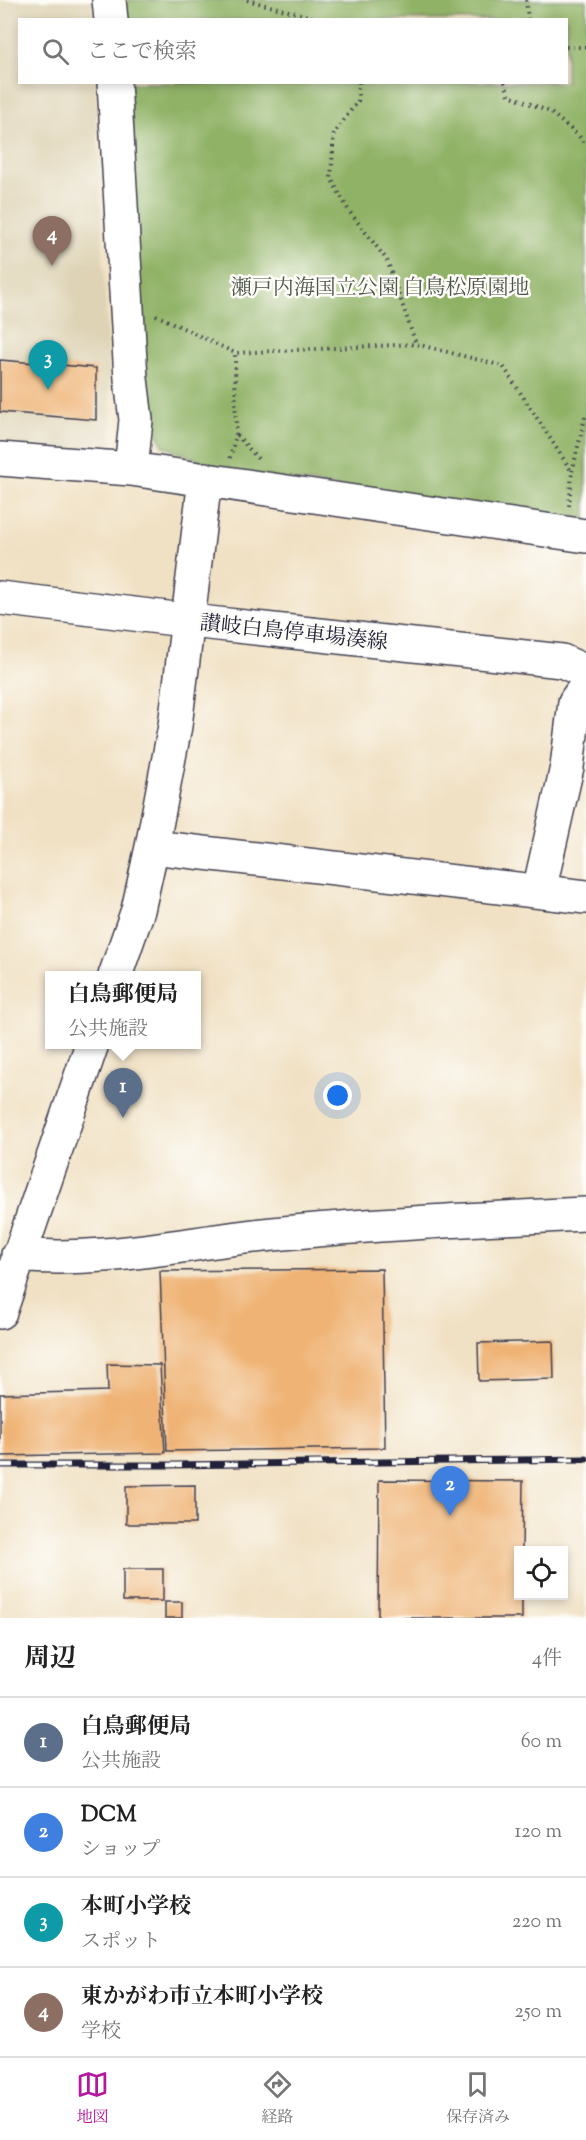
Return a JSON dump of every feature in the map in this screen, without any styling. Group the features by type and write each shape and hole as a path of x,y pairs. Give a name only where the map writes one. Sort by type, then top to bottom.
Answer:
{"street":[{"path":"109,0 111,18"},
{"path":"114,84 131,379 136,420 131,469"},
{"path":"0,459 131,469 576,535"},
{"path":"117,971 138,910 153,847 175,726 188,620 214,480"},
{"name":"讃岐白鳥停車場湊線","path":"0,598 562,661 586,672"},
{"path":"539,891 567,767 575,702 586,686"},
{"path":"153,847 586,897"},
{"path":"0,1312 90,1049"},
{"path":"18,1255 45,1258 141,1253 262,1236 470,1219 586,1214"}],"path":[{"path":"247,0 315,18"},
{"path":"526,0 528,18"},
{"path":"568,47 586,48"},
{"path":"359,84 358,101 334,132 331,178 349,211 387,260 416,344"},
{"path":"506,84 509,95 550,112 579,136 586,146"},
{"path":"127,301 235,353 416,344 503,366 572,472"},
{"path":"214,480 236,435 235,353"},
{"path":"576,535 572,472 586,413"}],"shaded area":[{"path":"0,0 92,0 93,18 18,18 18,84 95,84 113,460 0,450"}],"green space":[{"name":"瀬戸内海国立公園 白鳥松原園地","path":"120,0 586,0 586,523 225,471 163,446 146,411 125,84 568,84 568,18 121,18"}],"building":[{"path":"0,360 96,368 96,420 0,412"},
{"path":"382,1269 385,1448 167,1451 160,1271"},
{"path":"553,1341 554,1379 479,1381 478,1343"},
{"path":"107,1364 160,1365 165,1453 0,1456 0,1394 108,1391"},
{"path":"379,1480 523,1481 522,1546 514,1546 514,1600 522,1600 522,1618 378,1618"},
{"path":"195,1485 195,1524 126,1524 126,1486"},
{"path":"123,1569 163,1569 163,1601 123,1601"},
{"path":"165,1602 182,1602 182,1618 165,1618"}],"railway":[{"path":"0,1465 586,1459"}],"place":[{"name":"東かがわ市立本町小学校","path":"52,266"},
{"name":"本町小学校","path":"48,390"},
{"name":"白鳥郵便局","path":"123,1118"},
{"name":"DCM","path":"450,1516"}]}
